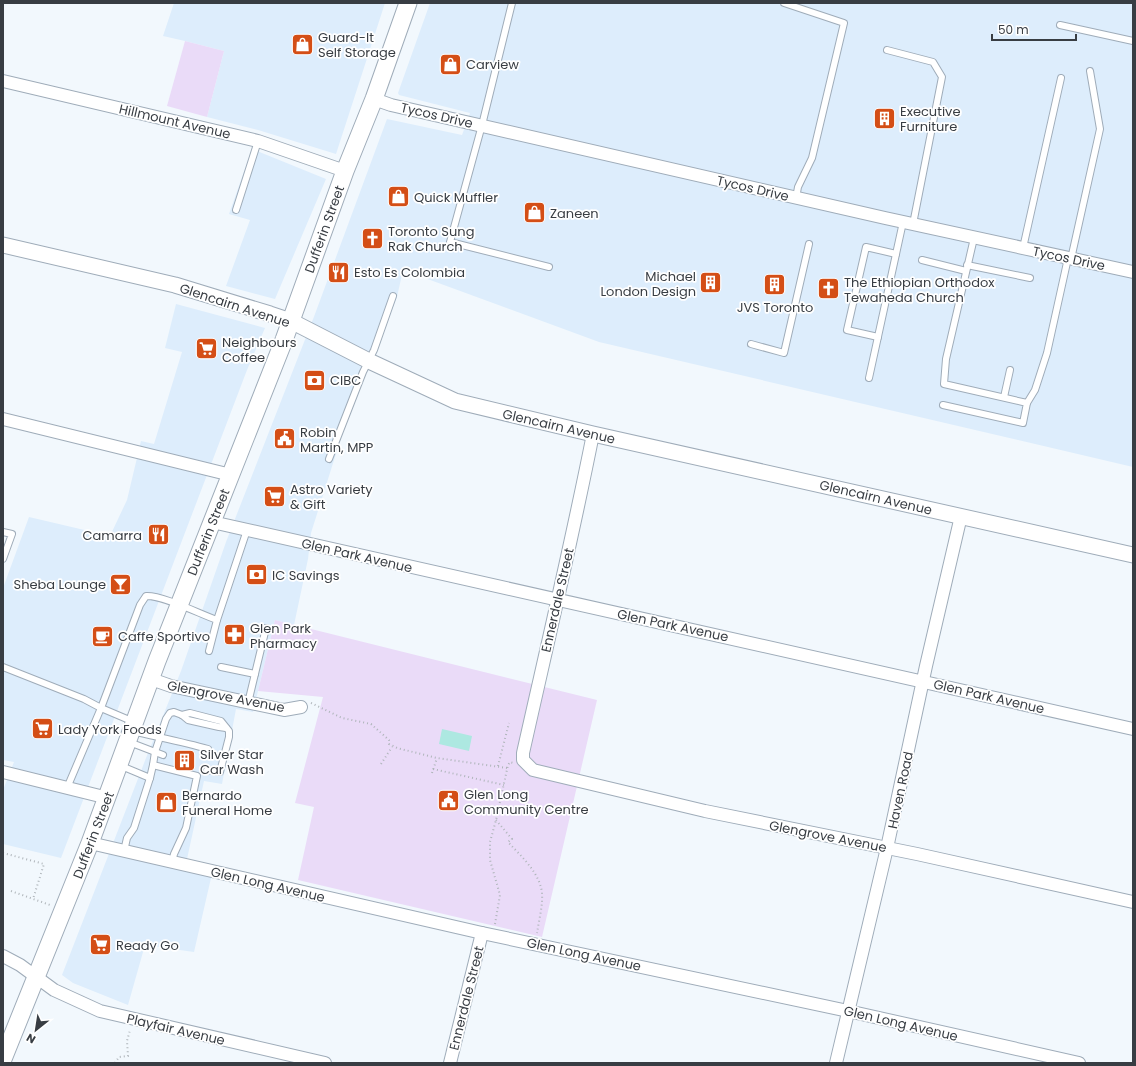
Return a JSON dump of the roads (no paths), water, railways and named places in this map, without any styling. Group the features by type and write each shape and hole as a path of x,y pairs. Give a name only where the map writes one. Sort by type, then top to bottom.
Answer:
{"main road":[{"name":"Dufferin Street","path":"3,1059 108,798 151,679 231,475 345,171 374,99 408,3"}],"street":[{"name":"Hillmount Avenue","path":"3,81 258,141 345,171"},
{"name":"Tycos Drive","path":"374,99 391,105 796,198 1133,272"},
{"name":"Glencairn Avenue","path":"3,245 175,285 270,314 290,321 369,361 455,401 593,434 1133,555"},
{"path":"3,420 231,475"},
{"name":"Ennerdale Street","path":"526,764 523,760 523,753 593,434"},
{"name":"Haven Road","path":"836,1063 887,848 961,516"},
{"name":"Glen Park Avenue","path":"212,522 1133,729"},
{"name":"Glengrove Avenue","path":"151,679 171,686 284,710 301,706"},
{"name":"Glengrove Avenue","path":"526,764 532,770 538,772 682,806 887,848 1133,902"},
{"path":"3,772 108,798"},
{"name":"Glen Long Avenue","path":"90,843 488,934 848,1011 1079,1063"},
{"name":"Ennerdale Street","path":"450,1063 488,934"},
{"name":"Playfair Avenue","path":"3,956 20,965 54,990 100,1011 309,1061 325,1063"}],"lane":[{"path":"512,3 482,125 450,242 549,267"},
{"path":"784,3 844,23 812,158 798,187 796,198"},
{"path":"1060,25 1133,41"},
{"path":"869,378 896,254 908,223 942,77 933,62 887,50"},
{"path":"943,405 1023,423 1027,403 1035,390 1047,353 1100,129 1090,71"},
{"path":"1023,248 1061,78"},
{"path":"236,210 258,141"},
{"path":"974,238 946,359 944,384 1027,403"},
{"path":"752,344 784,352 809,244"},
{"path":"878,337 847,330 866,247 896,254"},
{"path":"922,260 1030,278"},
{"path":"328,459 374,350 393,296"},
{"path":"1004,398 1010,370"},
{"path":"209,651 217,620 247,530"},
{"path":"3,532 12,534 3,559"},
{"path":"67,788 101,708 140,605 146,596 162,598 217,620"},
{"path":"248,703 266,628"},
{"path":"3,667 84,699 101,708 156,752 163,755"},
{"path":"221,667 255,674"},
{"path":"124,851 127,838 134,828 150,778 167,716 174,712 182,715 188,720 226,728 229,737 220,772 207,770"},
{"path":"132,732 161,736 208,749"},
{"path":"119,765 150,778"},
{"path":"153,765 196,775 198,777 186,828 172,862"}],"place":[{"name":"Guard-It Self Storage","path":"303,44"},
{"name":"Carview","path":"450,64"},
{"name":"Executive Furniture","path":"884,118"},
{"name":"Quick Muffler","path":"399,197"},
{"name":"Zaneen","path":"535,213"},
{"name":"Toronto Sung Rak Church","path":"373,238"},
{"name":"Esto Es Colombia","path":"338,272"},
{"name":"Michael London Design","path":"711,283"},
{"name":"JVS Toronto","path":"775,285"},
{"name":"The Ethiopian Orthodox Tewaheda Church","path":"829,289"},
{"name":"Neighbours Coffee","path":"206,349"},
{"name":"CIBC","path":"315,380"},
{"name":"Robin Martin, MPP","path":"285,439"},
{"name":"Astro Variety & Gift","path":"274,496"},
{"name":"Camarra","path":"158,535"},
{"name":"IC Savings","path":"256,575"},
{"name":"Sheba Lounge","path":"121,584"},
{"name":"Glen Park Pharmacy","path":"234,635"},
{"name":"Caffe Sportivo","path":"103,636"},
{"name":"Lady York Foods","path":"43,729"},
{"name":"Silver Star Car Wash","path":"184,761"},
{"name":"Glen Long Community Centre","path":"448,801"},
{"name":"Bernardo Funeral Home","path":"166,802"},
{"name":"Ready Go","path":"101,945"}]}
